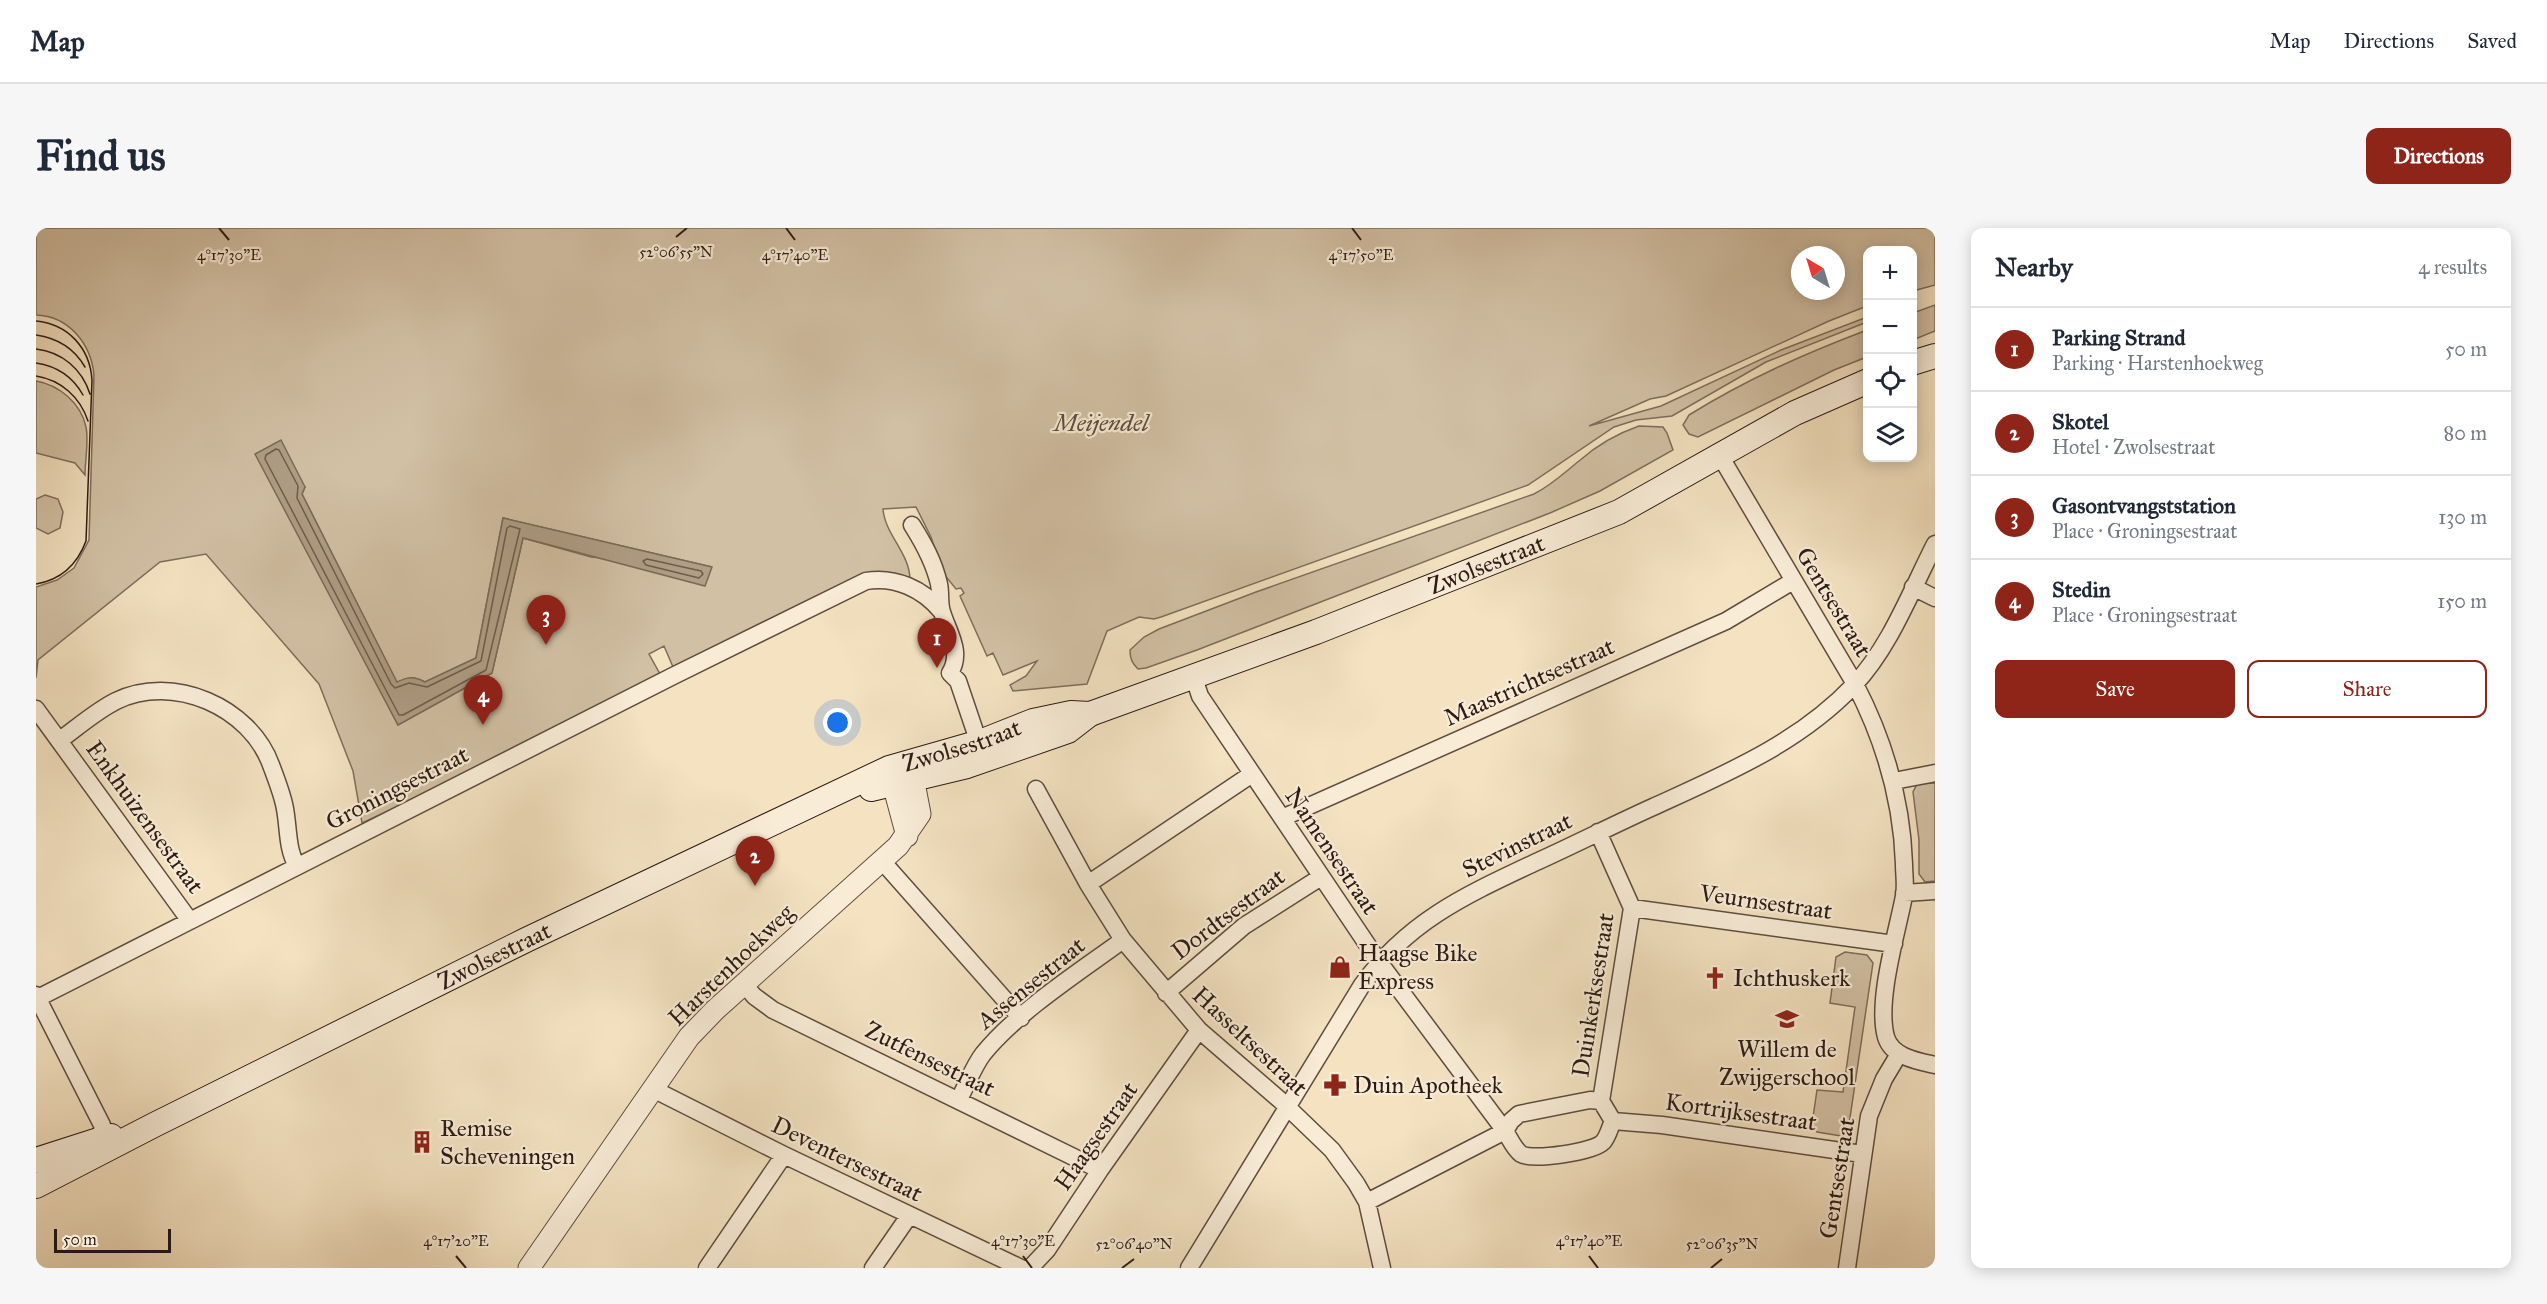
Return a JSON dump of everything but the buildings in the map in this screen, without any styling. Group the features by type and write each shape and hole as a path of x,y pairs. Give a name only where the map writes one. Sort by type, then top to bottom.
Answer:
{"main road":[{"path":"1917,361 1935,356"},
{"name":"Zwolsestraat","path":"36,1160 103,1145 154,1125 526,940 837,795 901,773 982,751 1033,721 1071,713 1090,714 1194,678 1426,590 1619,512 1795,413 1863,383"},
{"name":"Zwolsestraat","path":"36,1186 103,1145"}],"street":[{"name":"Gentsestraat","path":"1719,454 1868,709 1894,780 1903,836 1904,893 1883,1007 1886,1038 1899,1054 1884,1079 1869,1116 1847,1268"},
{"path":"912,525 931,556 940,586 941,611 950,630 954,648 955,665 950,674 958,681 982,751"},
{"name":"Stevinstraat","path":"1189,1268 1362,985 1379,962 1434,913 1598,832 1732,771 1784,744 1820,717 1855,684 1885,642 1935,544"},
{"name":"Groningsestraat","path":"37,997 866,581 874,579 902,584 929,597 941,611"},
{"name":"Maastrichtsestraat","path":"1281,818 1726,621 1793,582"},
{"path":"1913,587 1935,598"},
{"name":"Namensestraat","path":"1194,678 1200,696 1379,962 1505,1131"},
{"path":"60,740 118,700 147,691 186,694 229,711 254,732 270,762 284,804 290,848 297,866"},
{"name":"Enkhuizensestraat","path":"36,709 190,921"},
{"name":"Harstenhoekweg","path":"529,1268 688,1037 907,836 901,773"},
{"path":"1894,780 1935,773"},
{"path":"1088,884 1252,774"},
{"name":"Hasseltsestraat","path":"1035,789 1088,884 1123,940 1166,993 1199,1030 1332,1150 1356,1183 1367,1202 1382,1268"},
{"name":"Duinkerksestraat","path":"1598,832 1632,908 1601,1101"},
{"path":"882,861 1021,1018"},
{"name":"Dordtsestraat","path":"1166,993 1244,926 1321,877"},
{"path":"1904,893 1935,891"},
{"name":"Veurnsestraat","path":"1632,908 1894,944"},
{"name":"Assensestraat","path":"959,1099 981,1057 997,1038 1070,978 1123,940"},
{"name":"Zutfensestraat","path":"744,984 754,996 773,1010 959,1099 1100,1170"},
{"path":"37,997 102,1125 103,1145"},
{"name":"Haagsestraat","path":"1030,1268 1047,1250 1100,1170 1199,1030"},
{"path":"1899,1054 1908,1059 1935,1065"},
{"name":"Deventersestraat","path":"653,1089 909,1216 1021,1268"},
{"path":"1367,1202 1505,1131 1511,1120 1520,1114 1590,1100 1601,1101 1613,1121 1603,1142 1593,1149 1539,1158 1523,1156 1514,1147 1505,1131"},
{"name":"Kortrijksestraat","path":"1613,1121 1662,1125 1862,1154"},
{"path":"707,1268 784,1155"},
{"path":"873,1268 909,1216"}],"green space":[{"name":"Meijendel","path":"36,228 1935,228 1935,285 1917,290 1917,246 1863,246 1863,308 1666,396 1650,399 1589,426 1661,406 1781,350 1863,319 1863,324 1766,362 1672,416 1636,420 1614,427 1528,485 1161,617 1154,619 1139,617 1107,631 1087,684 1013,691 1010,685 1026,676 1037,661 1003,675 993,653 987,656 960,596 964,593 961,588 956,589 943,573 931,537 916,507 883,509 888,527 906,561 910,580 875,574 673,667 664,646 649,654 660,674 362,823 353,771 319,684 206,554 160,562 38,660 36,678 36,587 57,580 74,568 89,540 94,375 92,364 83,343 76,334 59,320 36,315","holes":["256,453 305,487 302,494 397,683 411,678 425,682 476,658 503,518 712,567 591,557 523,538 492,673 398,725"]},
{"path":"1935,305 1935,331 1917,338 1917,312"},
{"path":"1863,332 1863,359 1834,370 1698,437 1689,434 1683,425 1689,415 1711,402 1798,358"},
{"path":"36,381 61,391 79,410 87,432 85,475 75,463 36,453"},
{"path":"1639,426 1663,427 1673,450 1600,491 1550,513 1197,650 1146,668 1138,669 1132,661 1130,650 1144,637 1159,629 1256,592 1534,494 1552,483 1600,445"},
{"path":"45,495 58,499 63,512 60,528 48,534 36,528 36,499"},
{"path":"1935,783 1935,881 1925,882 1919,874 1919,840 1913,792 1917,784"},
{"path":"1845,952 1867,955 1873,963 1848,1131 1841,1136 1817,1132 1812,1124 1817,1090 1843,1092 1855,1007 1830,1003 1836,957"}],"water":[{"path":"281,440 305,487 302,494 397,682 411,678 425,682 476,658 503,518 712,567 705,586 523,538 492,673 398,725 255,454"}],"tram line":[{"path":"36,321 58,327 75,340 87,358 92,380 86,541 78,557 67,570 53,579 36,584"},
{"path":"36,335 64,345 76,354 85,367"},
{"path":"36,349 54,354 70,363 82,377 90,394"},
{"path":"36,363 63,373 83,395"},
{"path":"36,376 54,381 75,397 88,421"}],"place":[{"name":"Gasontvangststation","path":"546,645"},
{"name":"Parking Strand","path":"937,668"},
{"name":"Stedin","path":"483,725"},
{"name":"Skotel","path":"755,886"},
{"name":"Haagse Bike Express","path":"1340,967"},
{"name":"Ichthuskerk","path":"1715,978"},
{"name":"Willem de Zwijgerschool","path":"1787,1019"},
{"name":"Duin Apotheek","path":"1335,1085"},
{"name":"Remise Scheveningen","path":"422,1142"}]}
